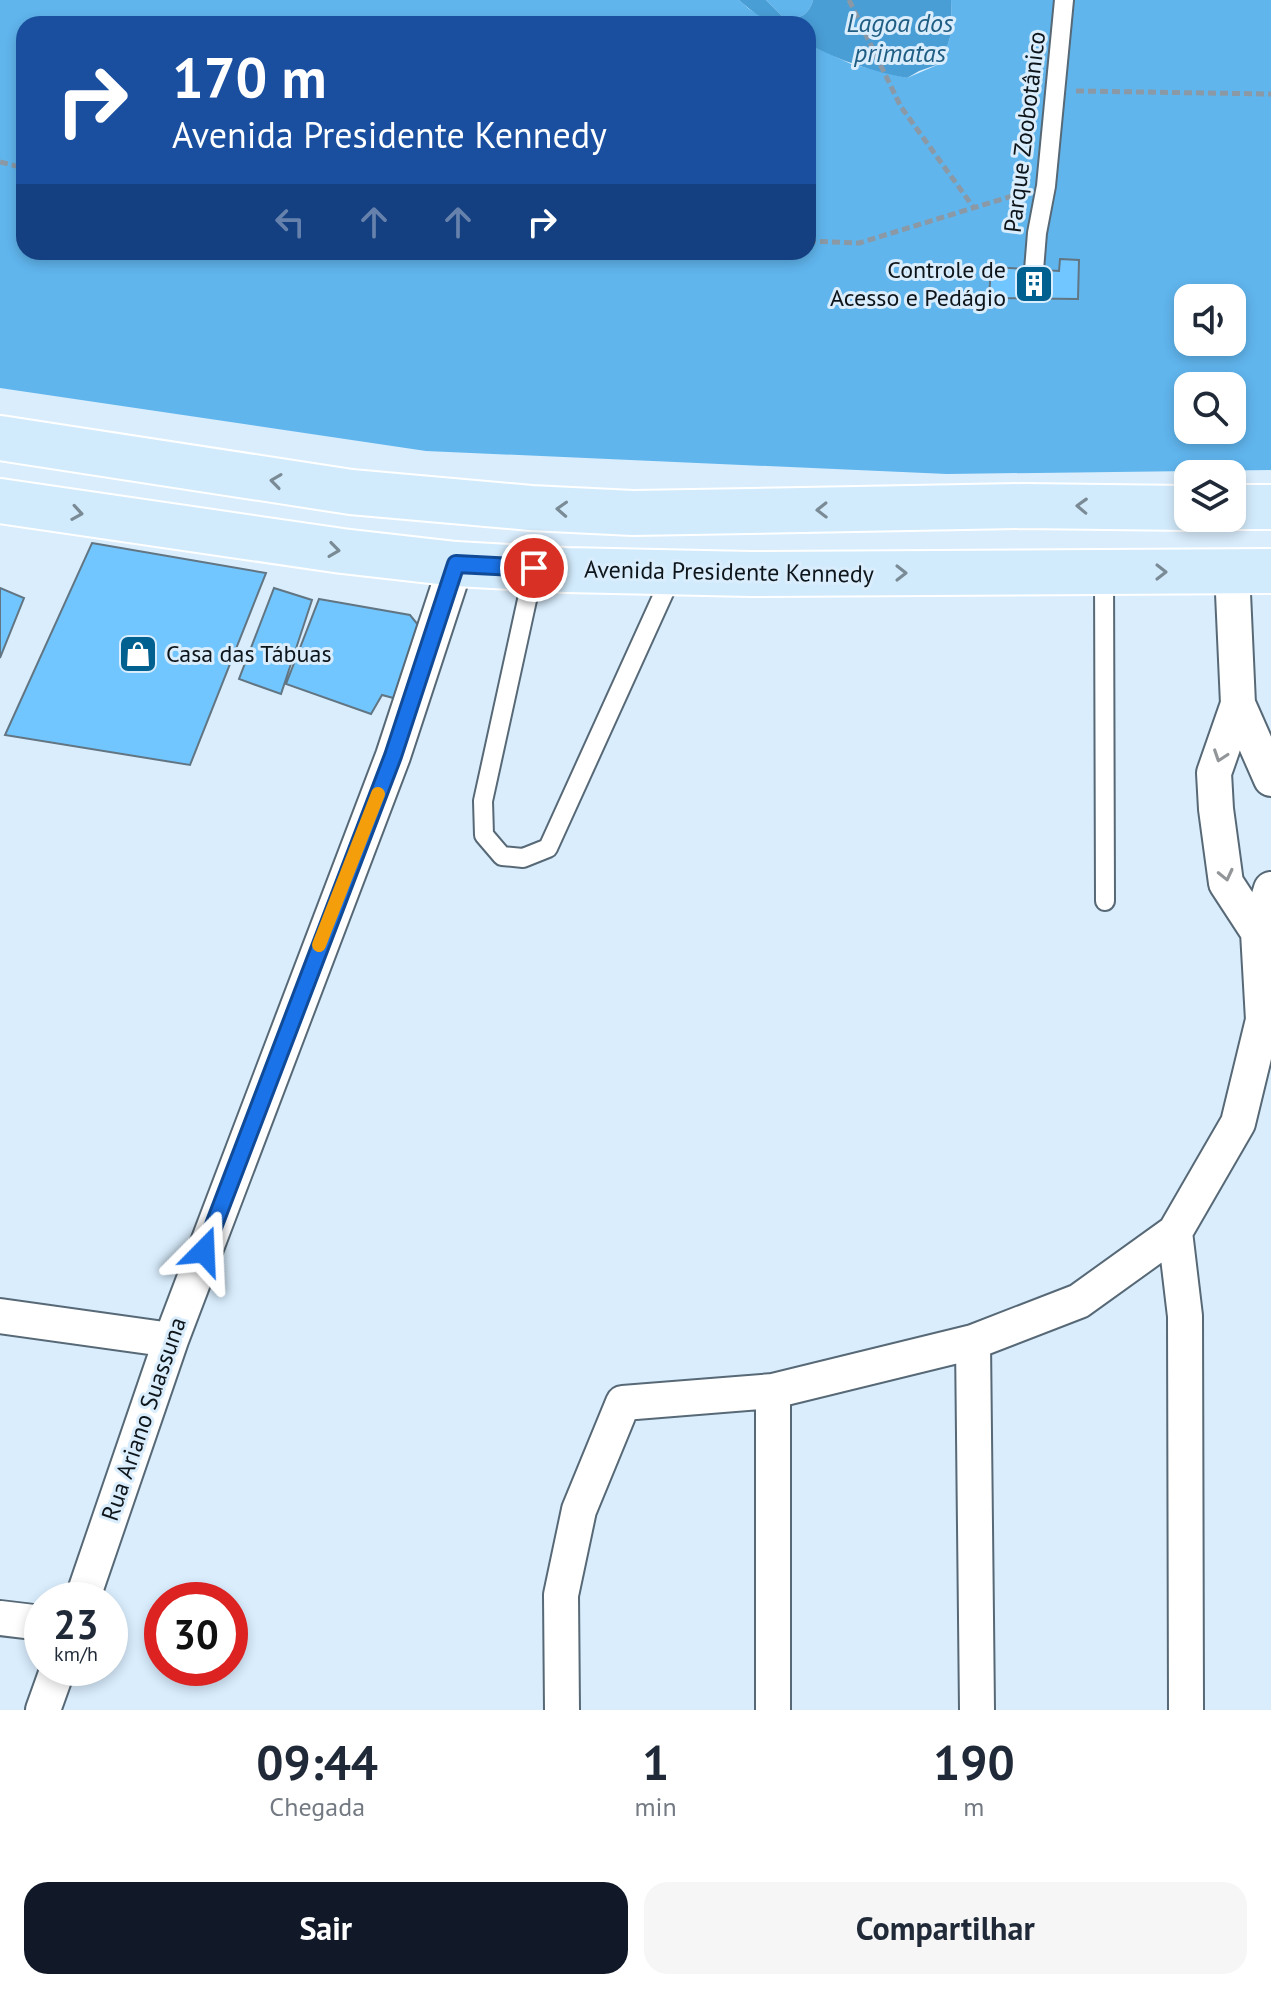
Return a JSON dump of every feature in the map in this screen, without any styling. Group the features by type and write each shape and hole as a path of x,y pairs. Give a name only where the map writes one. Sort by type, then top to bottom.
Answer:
{"main road":[{"path":"0,438 351,492 531,508 633,513 1037,506 1174,508"},
{"name":"Avenida Presidente Kennedy","path":"0,501 342,551 456,564 751,574 1251,571"},
{"path":"1246,507 1271,507"}],"street":[{"name":"Rua Ariano Suassuna","path":"88,1582 171,1340 393,756 456,564"},
{"path":"1251,571 1238,704 1214,773 1226,883 1258,932"},
{"path":"1238,704 1271,779"},
{"path":"562,1710 561,1595 579,1510 623,1403 773,1391 973,1342 1079,1301 1175,1232 1238,1123 1263,1020 1258,932 1271,889"},
{"path":"1175,1232 1185,1316 1186,1710"},
{"path":"0,1316 171,1340"},
{"path":"973,1342 977,1710"},
{"path":"773,1391 773,1710"},
{"path":"0,1618 24,1621"},
{"path":"43,1710 52,1686"}],"lane":[{"name":"Parque Zoobotânico","path":"1034,270 1046,186 1064,0"},
{"path":"534,568 483,801 484,835 502,856 523,858 548,848 673,572"},
{"path":"1104,572 1105,901"}],"path":[{"path":"849,0 901,107 974,208"},
{"path":"1055,91 1271,94"},
{"path":"816,241 859,243 1046,186"}],"shaded area":[{"path":"0,0 739,0 761,16 16,16 16,260 816,260 816,48 851,64 907,78 942,63 952,31 951,0 1271,0 1271,470 1246,470 1246,460 1174,460 1174,471 947,474 426,451 0,388"},
{"path":"766,0 813,0 803,15 782,16"}],"water":[{"name":"Lagoa dos primatas","path":"739,0 766,0 782,16 761,16"},
{"name":"Lagoa dos primatas","path":"813,0 951,0 952,31 942,63 907,78 856,65 816,48 816,16 800,16 809,9"}],"building":[{"name":"Controle de Acesso e Pedágio","path":"1060,259 1079,260 1078,299 989,298 991,267 1059,271"},
{"name":"Casa das Tábuas","path":"92,543 266,573 190,765 5,735"},
{"path":"0,588 24,598 0,658"},
{"path":"274,588 312,600 281,694 239,679"},
{"path":"319,599 410,615 419,626 397,699 382,695 371,714 286,684"}],"slow traffic":[{"path":"319,945 378,794"}],"place":[{"name":"Controle de Acesso e Pedágio","path":"1034,284"},
{"name":"Casa das Tábuas","path":"138,654"}],"route":[{"path":"204,1251 393,756 456,564 534,568"}]}
